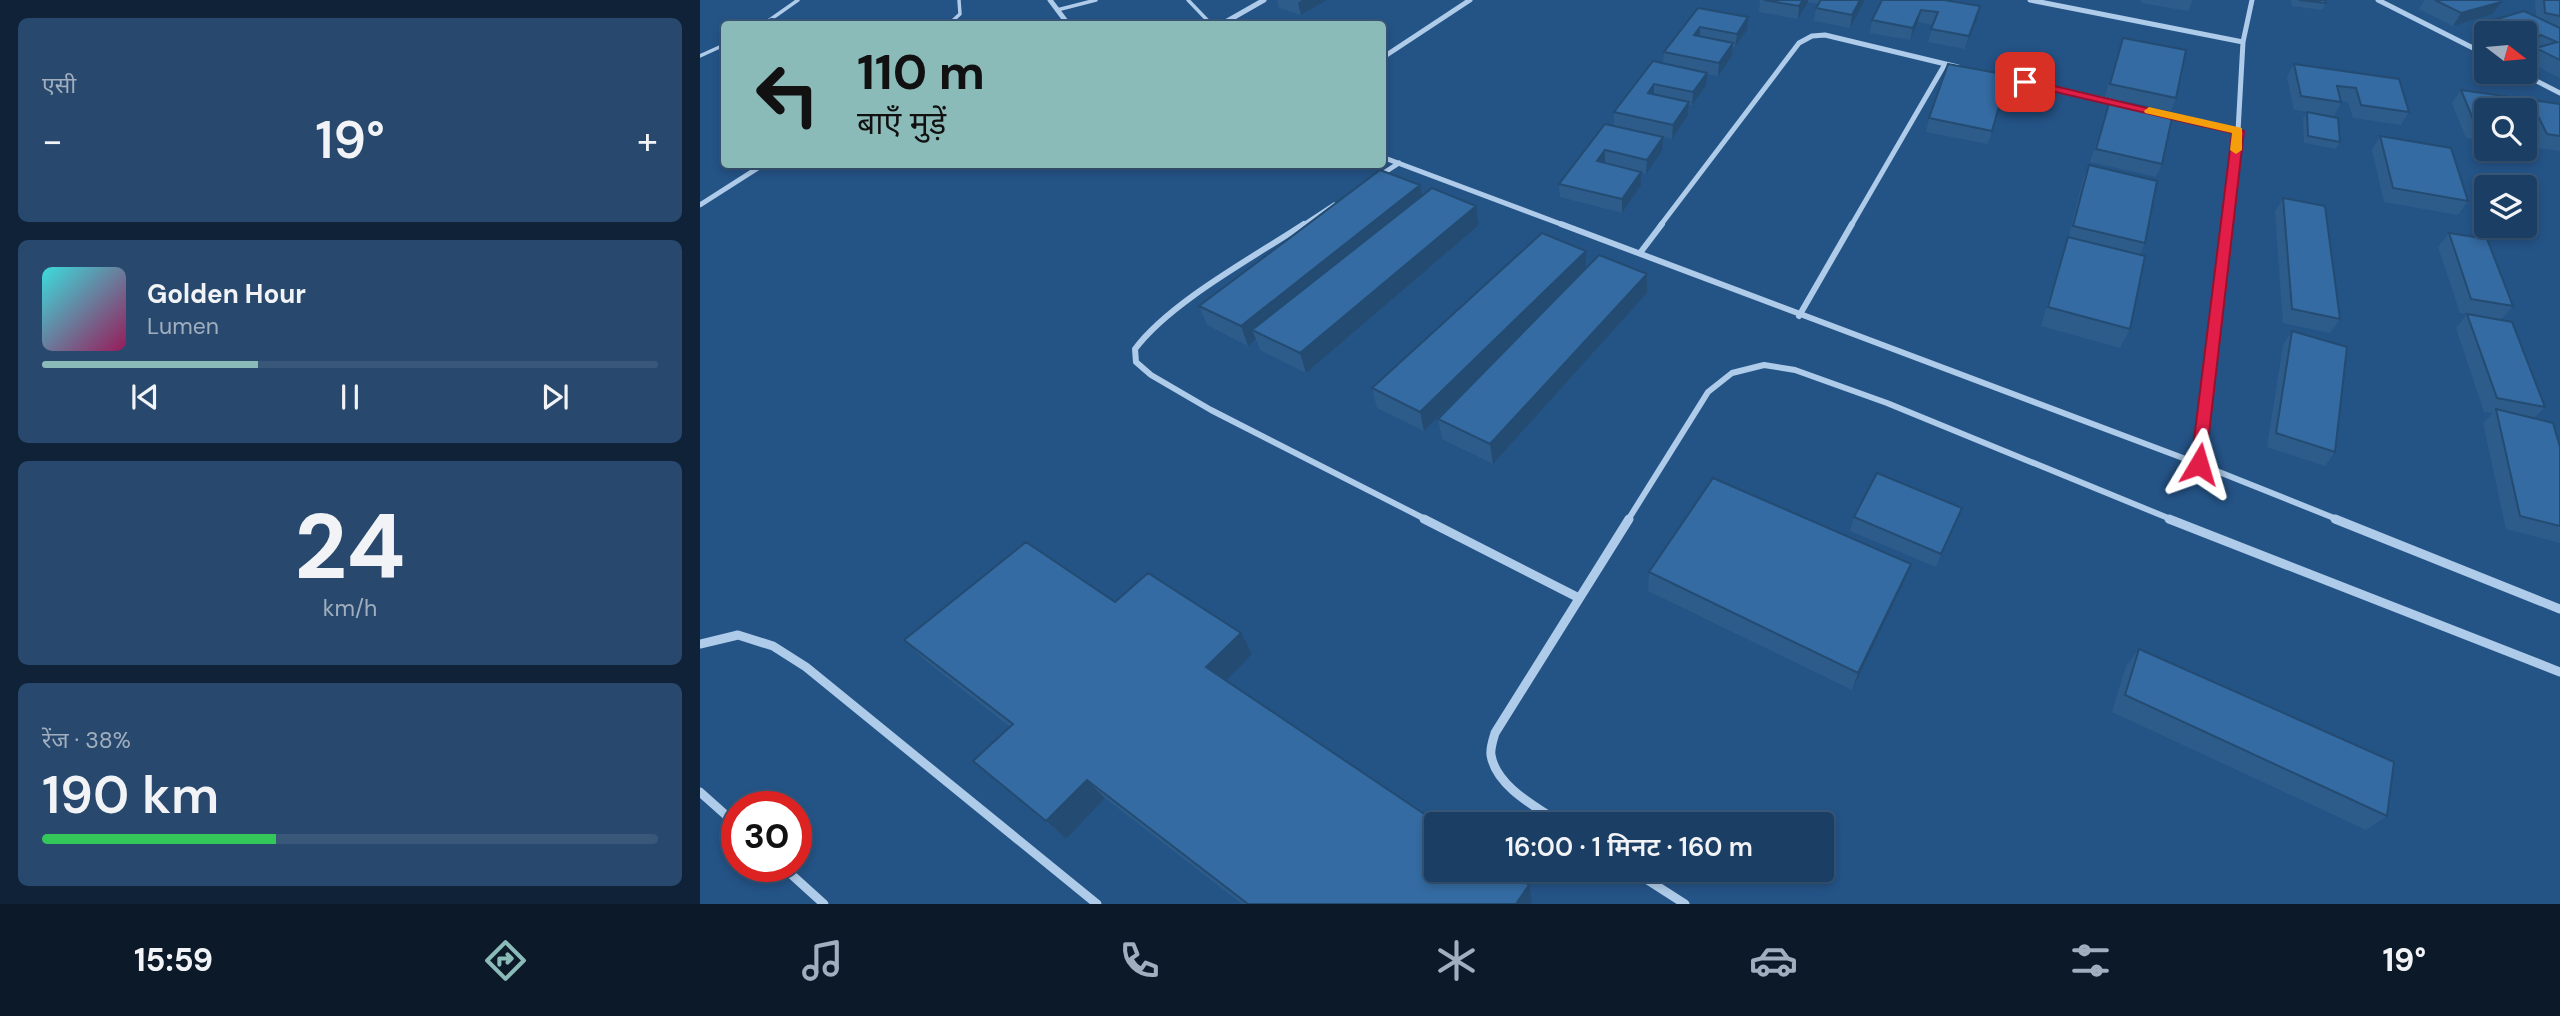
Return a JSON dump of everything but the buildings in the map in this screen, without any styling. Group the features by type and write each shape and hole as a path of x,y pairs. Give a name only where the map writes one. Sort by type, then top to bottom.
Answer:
{"street":[{"path":"1050,0 1066,21"},
{"path":"1227,21 1264,0"},
{"path":"1386,55 1470,0"},
{"path":"2030,0 2243,42"},
{"path":"2199,464 2238,131 2243,42 2252,0"},
{"path":"2378,0 2474,48"},
{"path":"1640,253 1800,43 1812,36 1852,39 1972,70"},
{"path":"1799,316 1945,64"},
{"path":"1998,76 2132,107"},
{"path":"2538,82 2560,93"},
{"path":"2158,113 2238,131"},
{"path":"1386,158 1640,253 1799,316 2199,464 2560,609"},
{"path":"1376,178 1399,163"},
{"path":"700,205 758,168"},
{"path":"1341,201 1178,307 1146,334 1135,349 1136,362 1151,375 1211,410 1579,598"},
{"path":"1543,812 1525,801 1501,775 1491,755 1495,733 1708,392 1732,373 1764,365 1795,370 1887,403 2170,519 2560,672"},
{"path":"700,643 738,635 773,646 806,667 1097,904"},
{"path":"700,792 721,811"},
{"path":"800,882 824,904"},
{"path":"1651,882 1685,904"}],"lane":[{"path":"768,21 798,0"},
{"path":"953,21 960,15 959,0"},
{"path":"1057,10 1096,0"},
{"path":"1188,0 1208,21"},
{"path":"700,56 721,46"}],"slow traffic":[{"path":"2149,111 2238,131 2236,150"}],"route":[{"path":"2025,82 2238,131 2199,464"}]}
